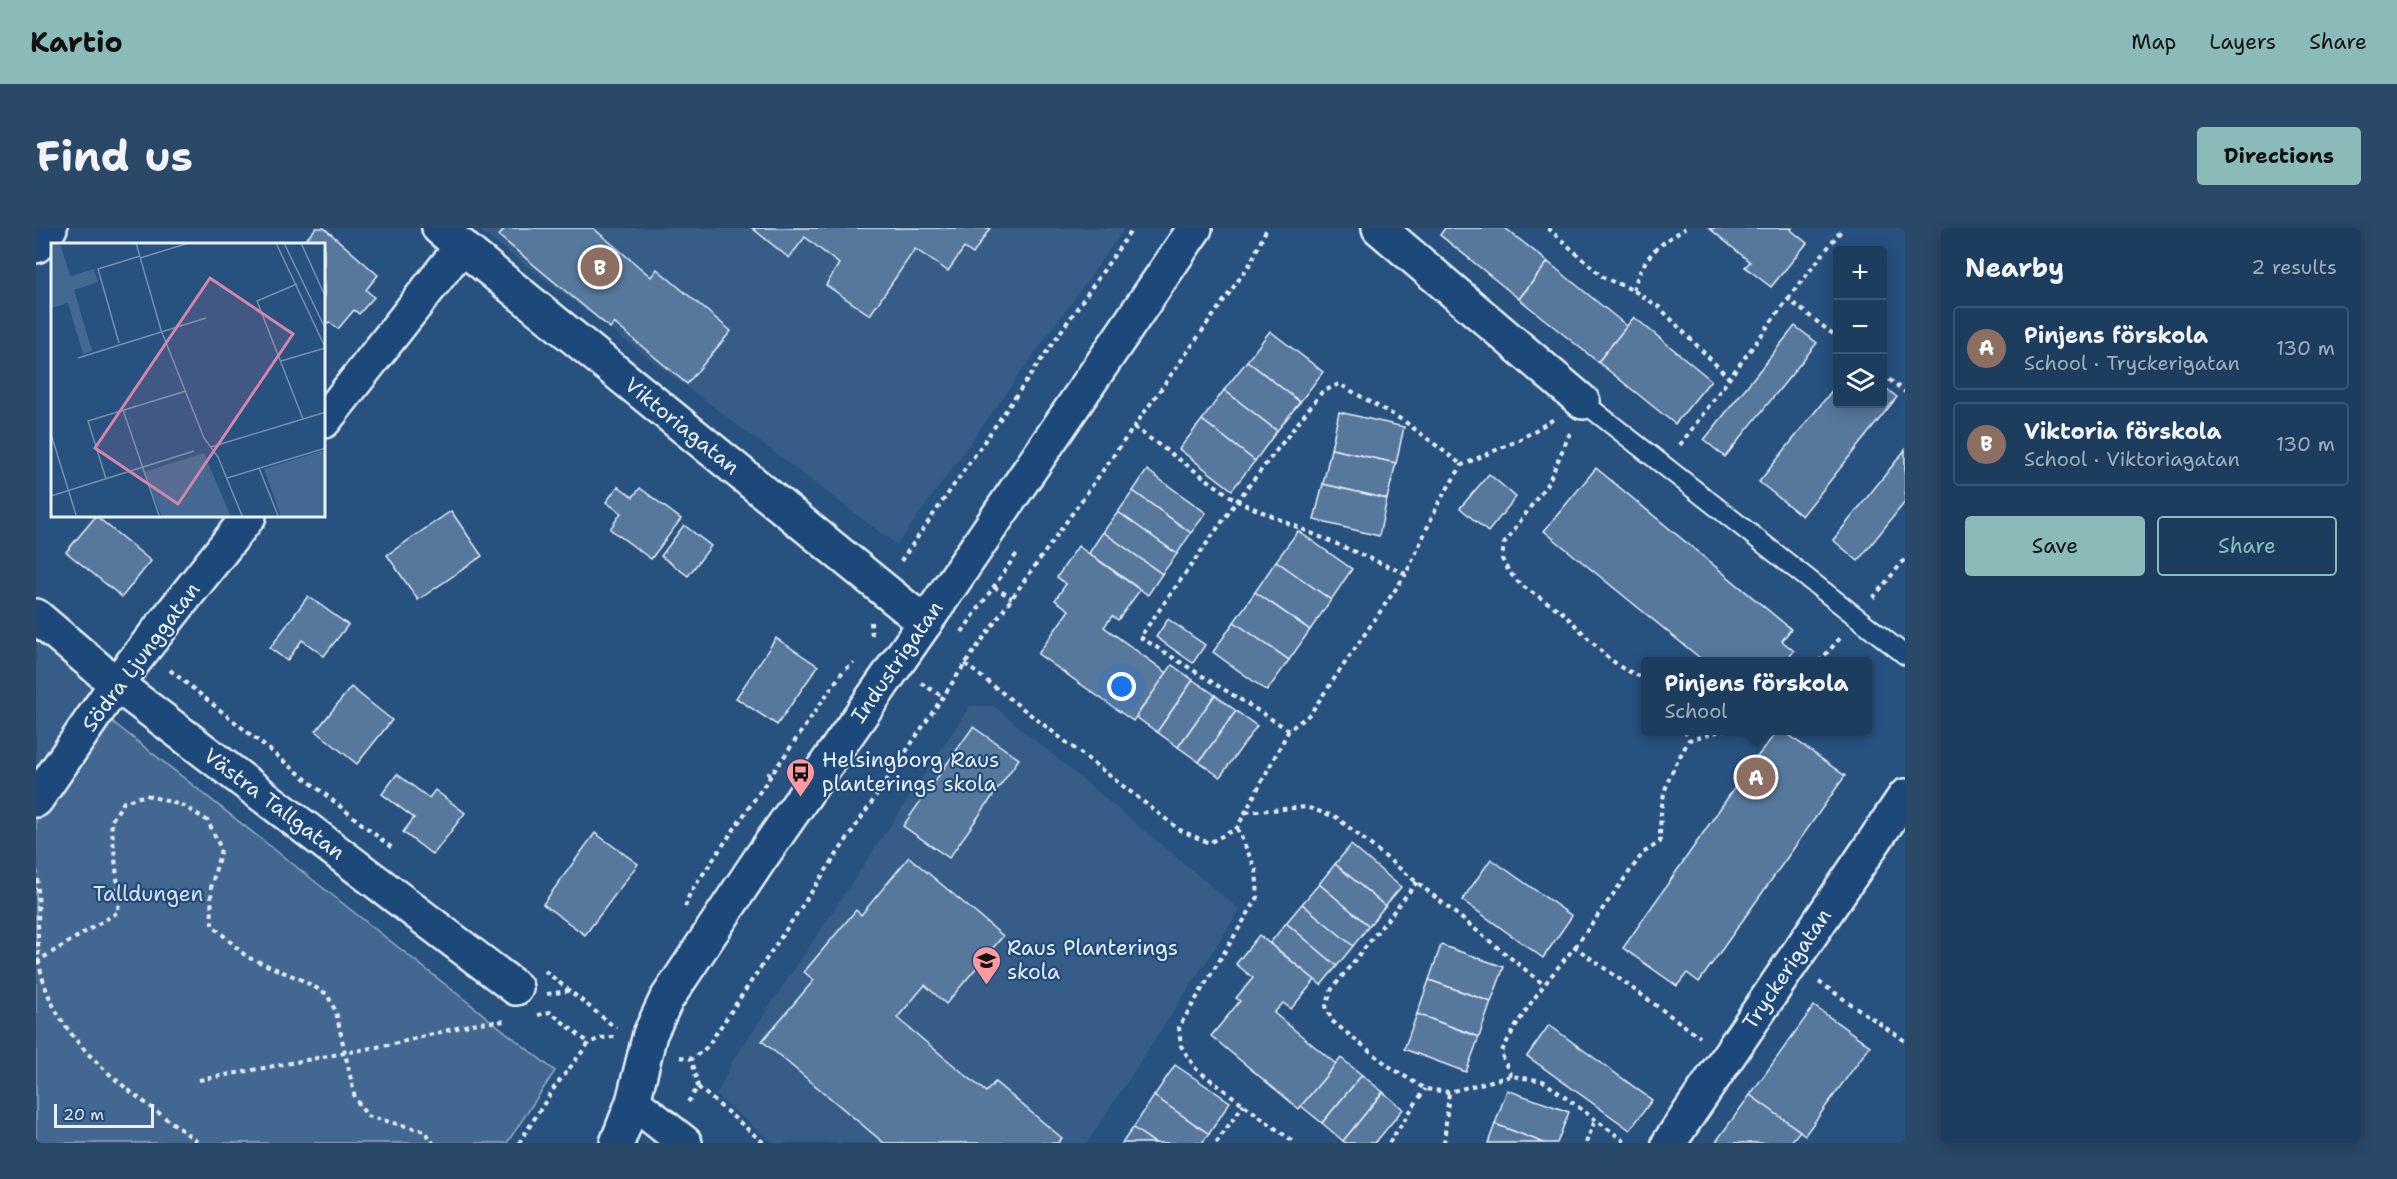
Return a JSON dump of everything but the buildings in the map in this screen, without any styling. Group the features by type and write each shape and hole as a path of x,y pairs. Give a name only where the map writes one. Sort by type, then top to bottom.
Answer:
{"street":[{"path":"36,246 50,228"},
{"name":"Industrigatan","path":"617,1143 633,1102 650,1034 666,1000 795,807 925,623 1195,228"},
{"path":"1379,228 1583,402"},
{"path":"326,418 451,237"},
{"name":"Viktoriagatan","path":"451,237 925,623"},
{"name":"Södra Ljunggatan","path":"36,800 116,684 247,518"},
{"name":"Västra Tallgatan","path":"36,616 116,684 523,1002"},
{"name":"Tryckerigatan","path":"1669,1143 1905,796"},
{"path":"633,1102 685,1143"}],"lane":[{"path":"1583,402 1905,654"}],"path":[{"path":"868,644 873,636 869,610 882,588 1133,228"},
{"path":"519,1143 554,1088 589,1043 614,1036 692,1059 707,1047 965,664 1250,264 1267,228"},
{"path":"1548,228 1604,278 1633,290 1659,308 1729,378"},
{"path":"1633,290 1640,268 1659,244 1684,228"},
{"path":"1665,465 1843,228"},
{"path":"1788,299 1833,334"},
{"path":"1887,378 1905,392"},
{"path":"1289,730 1140,638 1237,501 1322,392 1339,384 1404,421 1462,465"},
{"path":"965,664 1180,830 1209,843 1237,828 1289,730 1310,714 1406,574 1439,502 1462,465 1519,440 1583,402"},
{"path":"1583,402 1549,481 1504,544 1502,559 1509,572 1521,585 1562,612 1606,656 1622,668 1641,677"},
{"path":"1134,427 1237,501 1406,574"},
{"path":"966,628 1018,552"},
{"path":"1857,617 1905,559"},
{"path":"994,587 1012,598"},
{"path":"144,649 394,850"},
{"path":"768,782 843,671 857,660"},
{"path":"1687,735 1689,740"},
{"path":"1511,1076 1501,1053 1516,1023 1543,984 1575,947 1644,853 1660,842 1660,806 1667,780 1689,740 1706,735"},
{"path":"767,773 777,780"},
{"path":"37,961 118,912 119,896 111,821 124,802 146,795 184,806 208,821 221,849 211,888 212,925 247,957 300,979 327,994 336,1012 355,1098 367,1116 425,1131 433,1143"},
{"path":"1245,812 1306,807 1336,817 1543,984"},
{"path":"1237,828 1256,870 1258,897 1179,1027 1181,1046 1196,1068 1295,1143"},
{"path":"36,870 37,961 48,999 88,1055 130,1092 199,1143"},
{"path":"1417,882 1332,989 1326,1006 1332,1021 1390,1067 1425,1089 1449,1092 1511,1076 1544,1081 1627,1143"},
{"path":"1575,947 1728,1057"},
{"path":"1792,963 1905,1041"},
{"path":"542,969 618,1029"},
{"path":"523,1002 550,1012 589,1043"},
{"path":"199,1080 393,1044 477,1023 510,1020"},
{"path":"698,1087 764,1143"},
{"path":"1389,1143 1425,1089"},
{"path":"1444,1143 1449,1092"},
{"path":"1216,1143 1244,1104"},
{"path":"1586,1143 1596,1118"}],"shaded area":[{"path":"476,228 1125,228 897,545"},
{"path":"36,624 102,676 36,772"},
{"name":"Raus Planterings skola","path":"970,706 994,706 1240,910 1087,1143 773,1143 716,1095 733,1061"}],"green space":[{"name":"Talldungen","path":"104,715 555,1071 507,1143 36,1143 36,816"}],"place":[{"name":"Viktoria förskola","path":"600,267"},
{"name":"Pinjens förskola","path":"1756,777"},
{"name":"Helsingborg Raus planterings skola","path":"801,798"},
{"name":"Raus Planterings skola","path":"986,986"}]}
